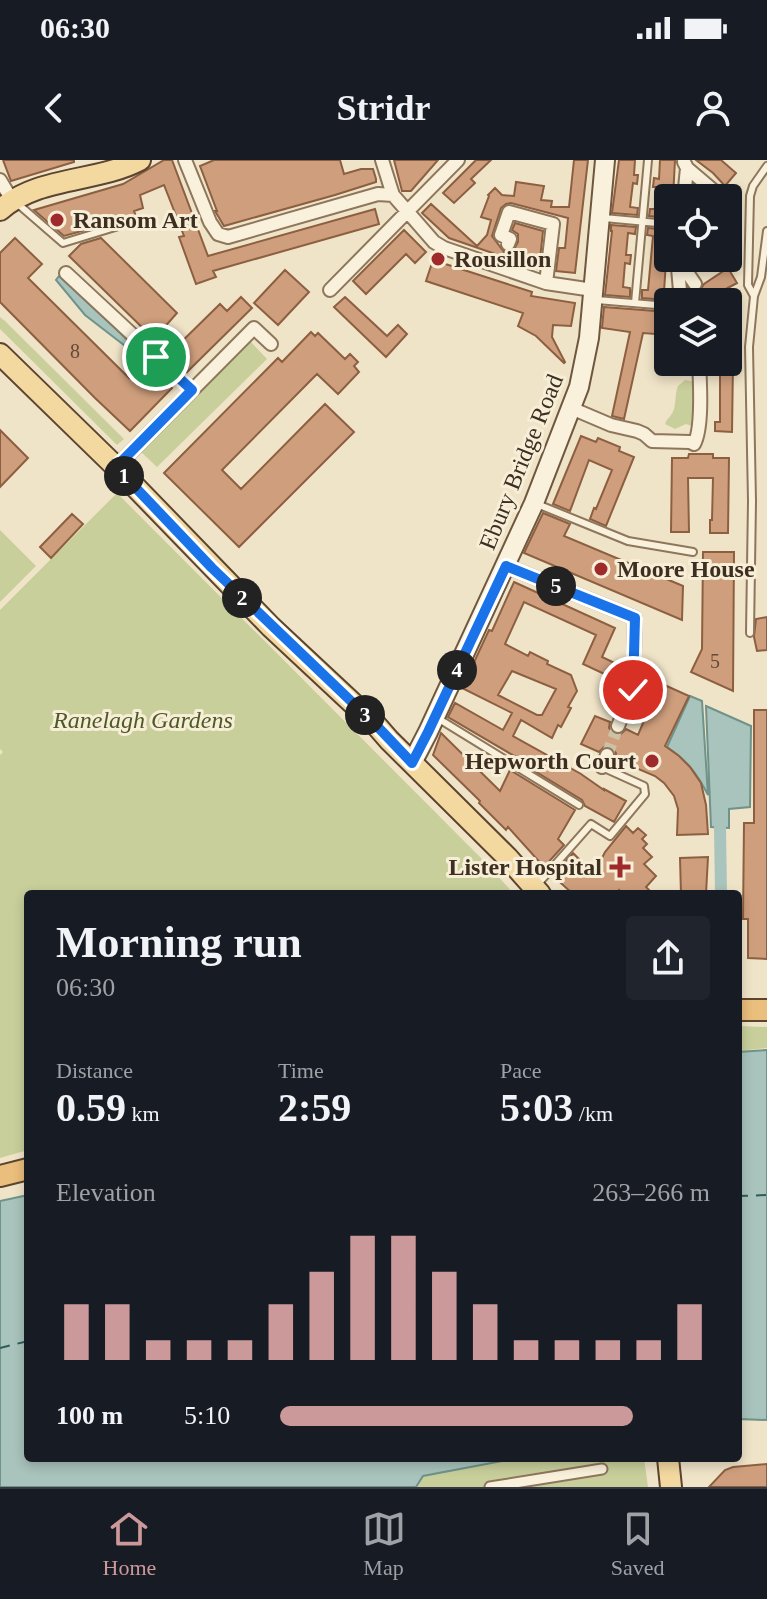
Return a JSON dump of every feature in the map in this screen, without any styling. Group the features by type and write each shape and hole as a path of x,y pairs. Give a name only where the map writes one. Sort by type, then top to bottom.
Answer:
{"highway":[{"path":"742,1010 767,1010"},
{"path":"0,1176 24,1170"}],"main road":[{"path":"6,205 35,189 140,160"},
{"name":"Ebury Bridge Road","path":"412,763 534,503 579,387 589,338 605,160"},
{"path":"0,354 116,467 231,587 376,725 536,890"},
{"path":"668,1462 671,1487"}],"street":[{"path":"185,160 210,222 218,234 228,237 378,194 393,195"},
{"path":"382,160 393,195 434,242 444,248 504,256 546,283 593,294"},
{"path":"330,290 458,160"},
{"path":"685,163 707,184"},
{"path":"684,184 685,163"},
{"path":"0,180 6,205"},
{"path":"504,256 510,239 501,235 509,212 553,224 546,283"},
{"path":"687,272 695,284"},
{"path":"66,273 192,390"},
{"path":"116,467 254,328 271,344"},
{"path":"571,408 611,425 637,431 652,441 694,444 698,437 700,376"},
{"path":"506,566 549,580 635,618 633,690 618,726"},
{"path":"490,1487 602,1469"}],"lane":[{"path":"635,303 648,160"},
{"path":"754,296 748,285 750,196 767,166"},
{"path":"6,205 22,207 63,243 125,224"},
{"path":"600,218 654,223"},
{"path":"750,633 749,347 754,296 761,277 767,231"},
{"path":"593,294 654,305"},
{"path":"534,503 628,541 693,552"},
{"path":"435,717 579,805"},
{"path":"538,890 591,824 610,836 645,794 644,786 604,761"}],"green space":[{"path":"0,317 124,439 117,445 0,329"},
{"path":"251,342 267,359 157,467 140,451"},
{"path":"685,380 697,382 695,427 686,424 675,429 665,424 674,409 678,386"},
{"name":"Ranelagh Gardens","path":"117,493 510,890 24,890 24,1151 0,1158 0,755 3,752 0,749 0,610"},
{"path":"0,530 36,566 0,602"},
{"path":"742,1026 767,1027 767,1048 742,1051"},
{"path":"497,1462 645,1462 648,1487 416,1487 423,1476"}],"water":[{"path":"59,276 133,345 129,349 85,315 56,280"},
{"path":"690,696 702,701 708,795 691,768 667,747"},
{"path":"706,706 751,726 750,807 729,809 729,828 711,827"},
{"path":"767,1050 767,1420 742,1419 742,1052"},
{"path":"24,1196 24,1462 497,1462 423,1476 416,1487 0,1487 0,1201"}],"building":[{"path":"3,160 74,160 74,162 11,181"},
{"path":"164,160 172,160 208,256 375,209 379,224 213,271 216,277 196,284 179,237 184,236 164,185 140,195 143,208 134,211 136,216 64,236 34,210 123,184"},
{"path":"214,160 340,160 344,174 373,169 376,182 224,226 215,211 200,166"},
{"path":"394,160 438,160 411,191 402,191"},
{"path":"476,160 491,160 471,179 475,183 454,203 443,193"},
{"path":"574,160 588,160 575,273 556,271 559,248 565,248 568,218 511,203 501,208 492,236 504,252 513,251 518,242 518,234 512,230 515,223 543,231 539,269 449,238 422,213 431,204 477,246 487,235 491,220 481,217 488,195 495,188 502,195 514,196 516,182 544,186 541,200 552,201 551,207 569,207"},
{"path":"619,160 635,160 634,175 638,175 637,184 633,183 630,207 638,208 637,215 612,213"},
{"path":"660,160 675,160 674,184 654,184 653,187 654,178 659,179"},
{"path":"696,160 721,160 736,173 723,184"},
{"path":"611,225 636,227 635,234 628,233 626,255 631,255 630,264 625,263 623,287 630,288 630,297 605,295"},
{"path":"648,228 654,229 654,272 665,272 664,288 654,288 654,299 642,298 642,290 648,290 653,236 647,235"},
{"path":"404,230 426,252 415,263 406,254 366,294 353,281"},
{"path":"15,238 42,264 28,278 129,378 145,362 172,388 130,431 0,302 0,253"},
{"path":"101,238 177,313 154,339 69,256 81,244"},
{"path":"433,260 532,292 531,296 575,303 571,326 553,325 552,337 565,362 536,336 518,326 523,313 426,281"},
{"path":"285,270 309,292 278,325 254,303"},
{"path":"722,272 730,272 737,283 728,288 702,288"},
{"path":"241,297 252,308 187,372 169,354 220,304 227,311"},
{"path":"345,297 387,336 398,325 407,334 386,357 334,307"},
{"path":"604,307 654,311 654,334 643,333 624,419 612,416 630,332 602,328"},
{"path":"311,332 315,336 318,333 345,359 350,354 358,362 354,366 359,372 338,394 317,374 222,470 241,489 325,404 354,432 239,547 164,473 278,358 282,362"},
{"path":"720,376 733,376 732,432 715,431 715,422 720,422"},
{"path":"0,430 28,458 0,487"},
{"path":"581,436 596,442 598,438 634,457 606,526 590,519 612,470 589,460 570,511 553,504"},
{"path":"689,454 729,458 728,533 710,533 713,478 688,478 689,532 671,532 672,458 688,458"},
{"name":"Moore House","path":"543,513 570,524 564,536 683,586 682,620 524,553"},
{"path":"72,514 83,524 51,558 40,547"},
{"path":"703,552 734,552 733,691 691,672 702,649"},
{"path":"514,582 615,628 602,657 623,667 617,680 583,664 596,635 524,602 505,644 528,656 530,652 571,675 577,691 561,727 558,725 552,738 521,720 513,736 626,801 614,822 585,806 582,800 516,757 448,717 455,703 503,730 512,713 462,688 489,630 492,631","holes":["512,671 556,689 542,715 498,695"]},
{"path":"767,617 767,650 757,651 754,637 756,619"},
{"name":"Hepworth Court","path":"660,683 689,696 665,746 690,767 701,783 708,834 677,835 678,809 674,796 664,783 615,759 616,753 611,747 605,746 599,752 581,744 595,716 610,722 609,728 614,734 620,735 626,729 638,735"},
{"path":"754,710 767,710 767,959 748,958 748,919 743,919 744,823 754,823"},
{"path":"441,733 500,791 510,770 575,810 558,839 564,845 544,867 508,827 506,830 433,755"},
{"name":"Lister Hospital","path":"626,826 633,833 638,828 646,835 642,839 647,844 643,848 652,857 644,864 656,876 646,887 649,890 569,890 553,876 573,853 594,874 605,852"},
{"path":"708,857 706,890 681,890 680,858"},
{"path":"767,1464 767,1487 709,1487 725,1470"}],"waterway":[{"path":"720,827 721,890"}],"ferry route":[{"path":"742,1196 767,1195"},
{"path":"0,1348 24,1342"}],"tunnel":[{"path":"607,755 618,726"}],"place":[{"name":"Ransom Art","path":"57,220"},
{"name":"Rousillon","path":"438,259"},
{"name":"Moore House","path":"601,569"},
{"name":"Hepworth Court","path":"652,761"},
{"name":"Lister Hospital","path":"620,867"}],"route":[{"path":"156,357 192,390 116,467 212,568 412,763 506,566 635,618 633,690"}]}
